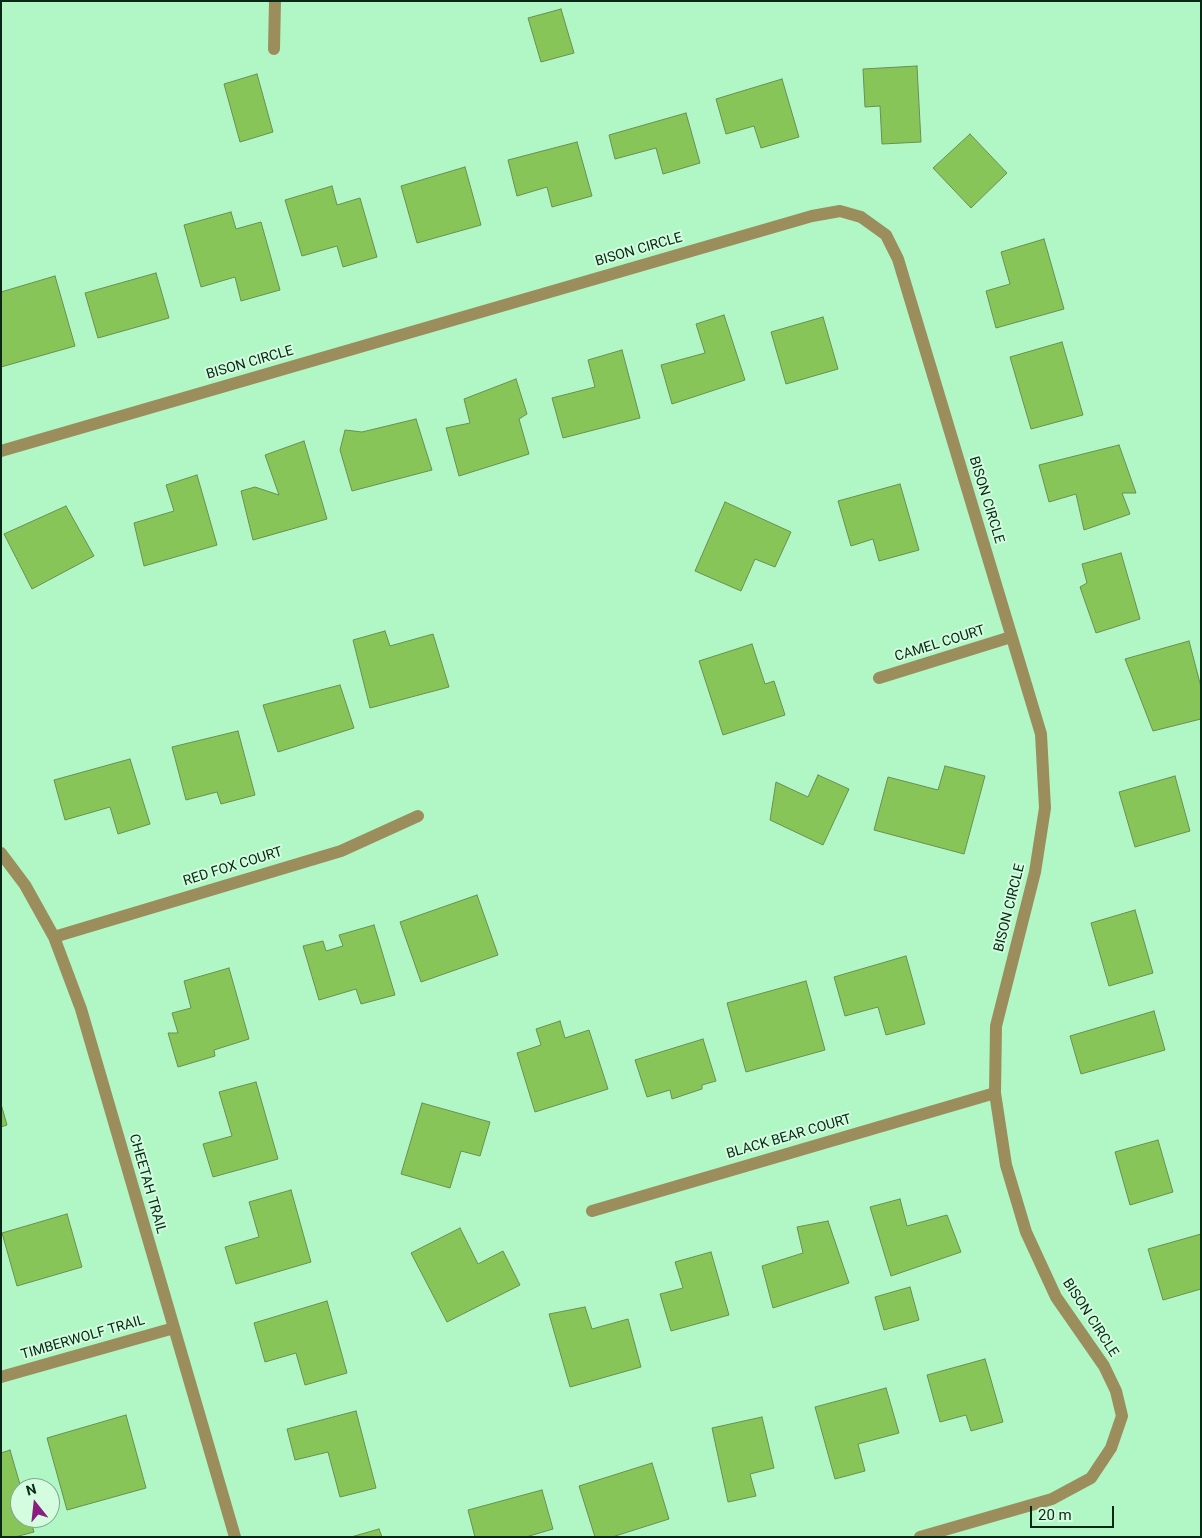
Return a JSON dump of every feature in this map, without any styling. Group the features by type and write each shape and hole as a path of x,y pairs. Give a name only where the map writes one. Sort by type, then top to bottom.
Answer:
{"street":[{"path":"274,49 275,1"},
{"name":"BISON CIRCLE","path":"1,451 812,216 840,211 861,217 886,235 898,259 1041,734 1045,808 1035,872 996,1026 995,1093 1006,1165 1026,1232 1056,1297 1104,1366 1116,1391 1122,1416 1111,1448 1091,1478 1052,1499 920,1537"},
{"name":"CAMEL COURT","path":"879,678 1011,637"},
{"name":"RED FOX COURT","path":"54,937 341,851 418,816"},
{"name":"CHEETAH TRAIL","path":"1,853 25,885 54,937 81,1009 235,1537"},
{"name":"BLACK BEAR COURT","path":"592,1211 995,1093"},
{"name":"TIMBERWOLF TRAIL","path":"1,1377 174,1328"}],"building":[{"path":"561,9 574,53 541,62 528,18"},
{"path":"917,66 921,142 882,144 880,106 865,107 863,69"},
{"path":"257,74 273,132 240,142 224,84"},
{"path":"782,79 799,137 761,148 754,126 726,134 716,99"},
{"path":"686,113 700,163 663,174 656,148 615,159 609,135"},
{"path":"970,134 1007,173 971,208 933,168"},
{"path":"577,142 592,196 552,207 547,187 517,196 508,160"},
{"path":"465,167 481,225 417,243 401,186"},
{"path":"332,186 337,205 360,198 377,257 343,267 337,246 302,256 285,200"},
{"path":"231,212 236,229 261,222 280,290 241,301 235,277 201,287 184,225"},
{"path":"1044,239 1064,309 996,328 986,291 1010,284 1001,252"},
{"path":"156,273 169,318 98,338 85,293"},
{"path":"55,276 75,346 1,367 1,292"},
{"path":"724,315 745,380 672,404 661,365 705,353 696,324"},
{"path":"823,317 838,369 786,384 771,332"},
{"path":"1062,342 1083,415 1031,429 1010,357"},
{"path":"622,350 640,418 563,438 552,398 595,387 588,360"},
{"path":"516,379 527,414 519,419 529,454 459,476 446,428 470,423 464,399"},
{"path":"416,419 432,470 352,491 340,450 345,430 362,432"},
{"path":"304,441 327,519 253,540 241,491 255,487 279,495 265,455"},
{"path":"1119,445 1136,493 1122,493 1130,514 1084,530 1076,494 1049,502 1039,465"},
{"path":"197,475 217,545 144,566 134,523 174,511 166,485"},
{"path":"900,484 919,550 879,561 873,539 851,546 838,501"},
{"path":"725,502 791,532 775,567 755,559 741,591 695,571"},
{"path":"66,506 94,556 32,589 4,534"},
{"path":"1121,553 1140,619 1096,633 1080,587 1087,583 1082,564"},
{"path":"385,631 390,646 433,634 449,687 370,708 353,640"},
{"path":"1189,641 1201,687 1201,719 1153,731 1125,659"},
{"path":"752,644 765,684 774,681 785,715 723,735 699,661"},
{"path":"340,685 354,728 278,752 263,705"},
{"path":"238,731 255,795 221,804 217,792 186,800 172,747"},
{"path":"130,759 150,824 118,834 110,807 65,820 54,780"},
{"path":"945,766 985,776 964,854 874,830 888,777 938,790"},
{"path":"818,775 849,789 823,845 770,820 776,782 808,797"},
{"path":"1175,776 1190,831 1135,847 1119,792"},
{"path":"477,895 498,955 421,982 400,922"},
{"path":"1135,910 1153,973 1109,986 1091,923"},
{"path":"374,925 395,995 361,1004 356,989 319,1000 303,946 323,941 326,951 343,946 339,935"},
{"path":"906,956 925,1024 886,1035 878,1007 845,1016 834,977"},
{"path":"229,968 249,1039 214,1050 215,1056 178,1067 168,1033 178,1033 172,1013 191,1008 184,981"},
{"path":"806,981 825,1050 746,1072 727,1003"},
{"path":"1154,1011 1165,1050 1081,1074 1070,1036"},
{"path":"560,1021 565,1038 589,1030 608,1089 535,1112 517,1053 541,1045 536,1029"},
{"path":"703,1039 716,1081 702,1085 702,1089 672,1099 670,1090 647,1097 635,1060"},
{"path":"256,1082 278,1159 213,1177 203,1144 232,1136 219,1092"},
{"path":"422,1103 490,1122 480,1156 461,1151 450,1188 401,1174"},
{"path":"1,1104 7,1125 1,1127"},
{"path":"1158,1140 1173,1192 1130,1205 1115,1152"},
{"path":"291,1190 311,1262 236,1284 225,1247 259,1237 249,1202"},
{"path":"900,1199 907,1226 947,1215 961,1252 891,1276 870,1207"},
{"path":"67,1214 82,1267 17,1286 2,1233"},
{"path":"828,1221 849,1283 773,1308 762,1266 803,1253 797,1227"},
{"path":"460,1228 478,1264 503,1251 520,1285 447,1322 411,1253"},
{"path":"1201,1234 1201,1289 1163,1300 1148,1249"},
{"path":"711,1252 729,1315 671,1331 660,1294 683,1288 675,1262"},
{"path":"910,1287 919,1320 884,1330 875,1297"},
{"path":"327,1301 347,1373 305,1385 296,1353 265,1362 254,1323"},
{"path":"585,1307 592,1329 628,1319 641,1367 570,1387 549,1314"},
{"path":"985,1359 1003,1422 971,1431 966,1415 940,1422 927,1375"},
{"path":"886,1388 899,1433 858,1444 865,1471 835,1479 815,1407"},
{"path":"356,1411 376,1488 340,1497 328,1452 295,1460 287,1429"},
{"path":"126,1415 146,1488 67,1510 60,1478 58,1478 47,1438"},
{"path":"762,1417 774,1468 750,1474 756,1496 728,1502 712,1428"},
{"path":"10,1450 18,1478 10,1478 10,1528 33,1528 34,1532 15,1537 1,1537 1,1453"},
{"path":"652,1463 669,1519 612,1537 595,1537 579,1486"},
{"path":"542,1490 553,1529 526,1537 475,1537 468,1510"},
{"path":"379,1529 382,1537 351,1537"}]}
